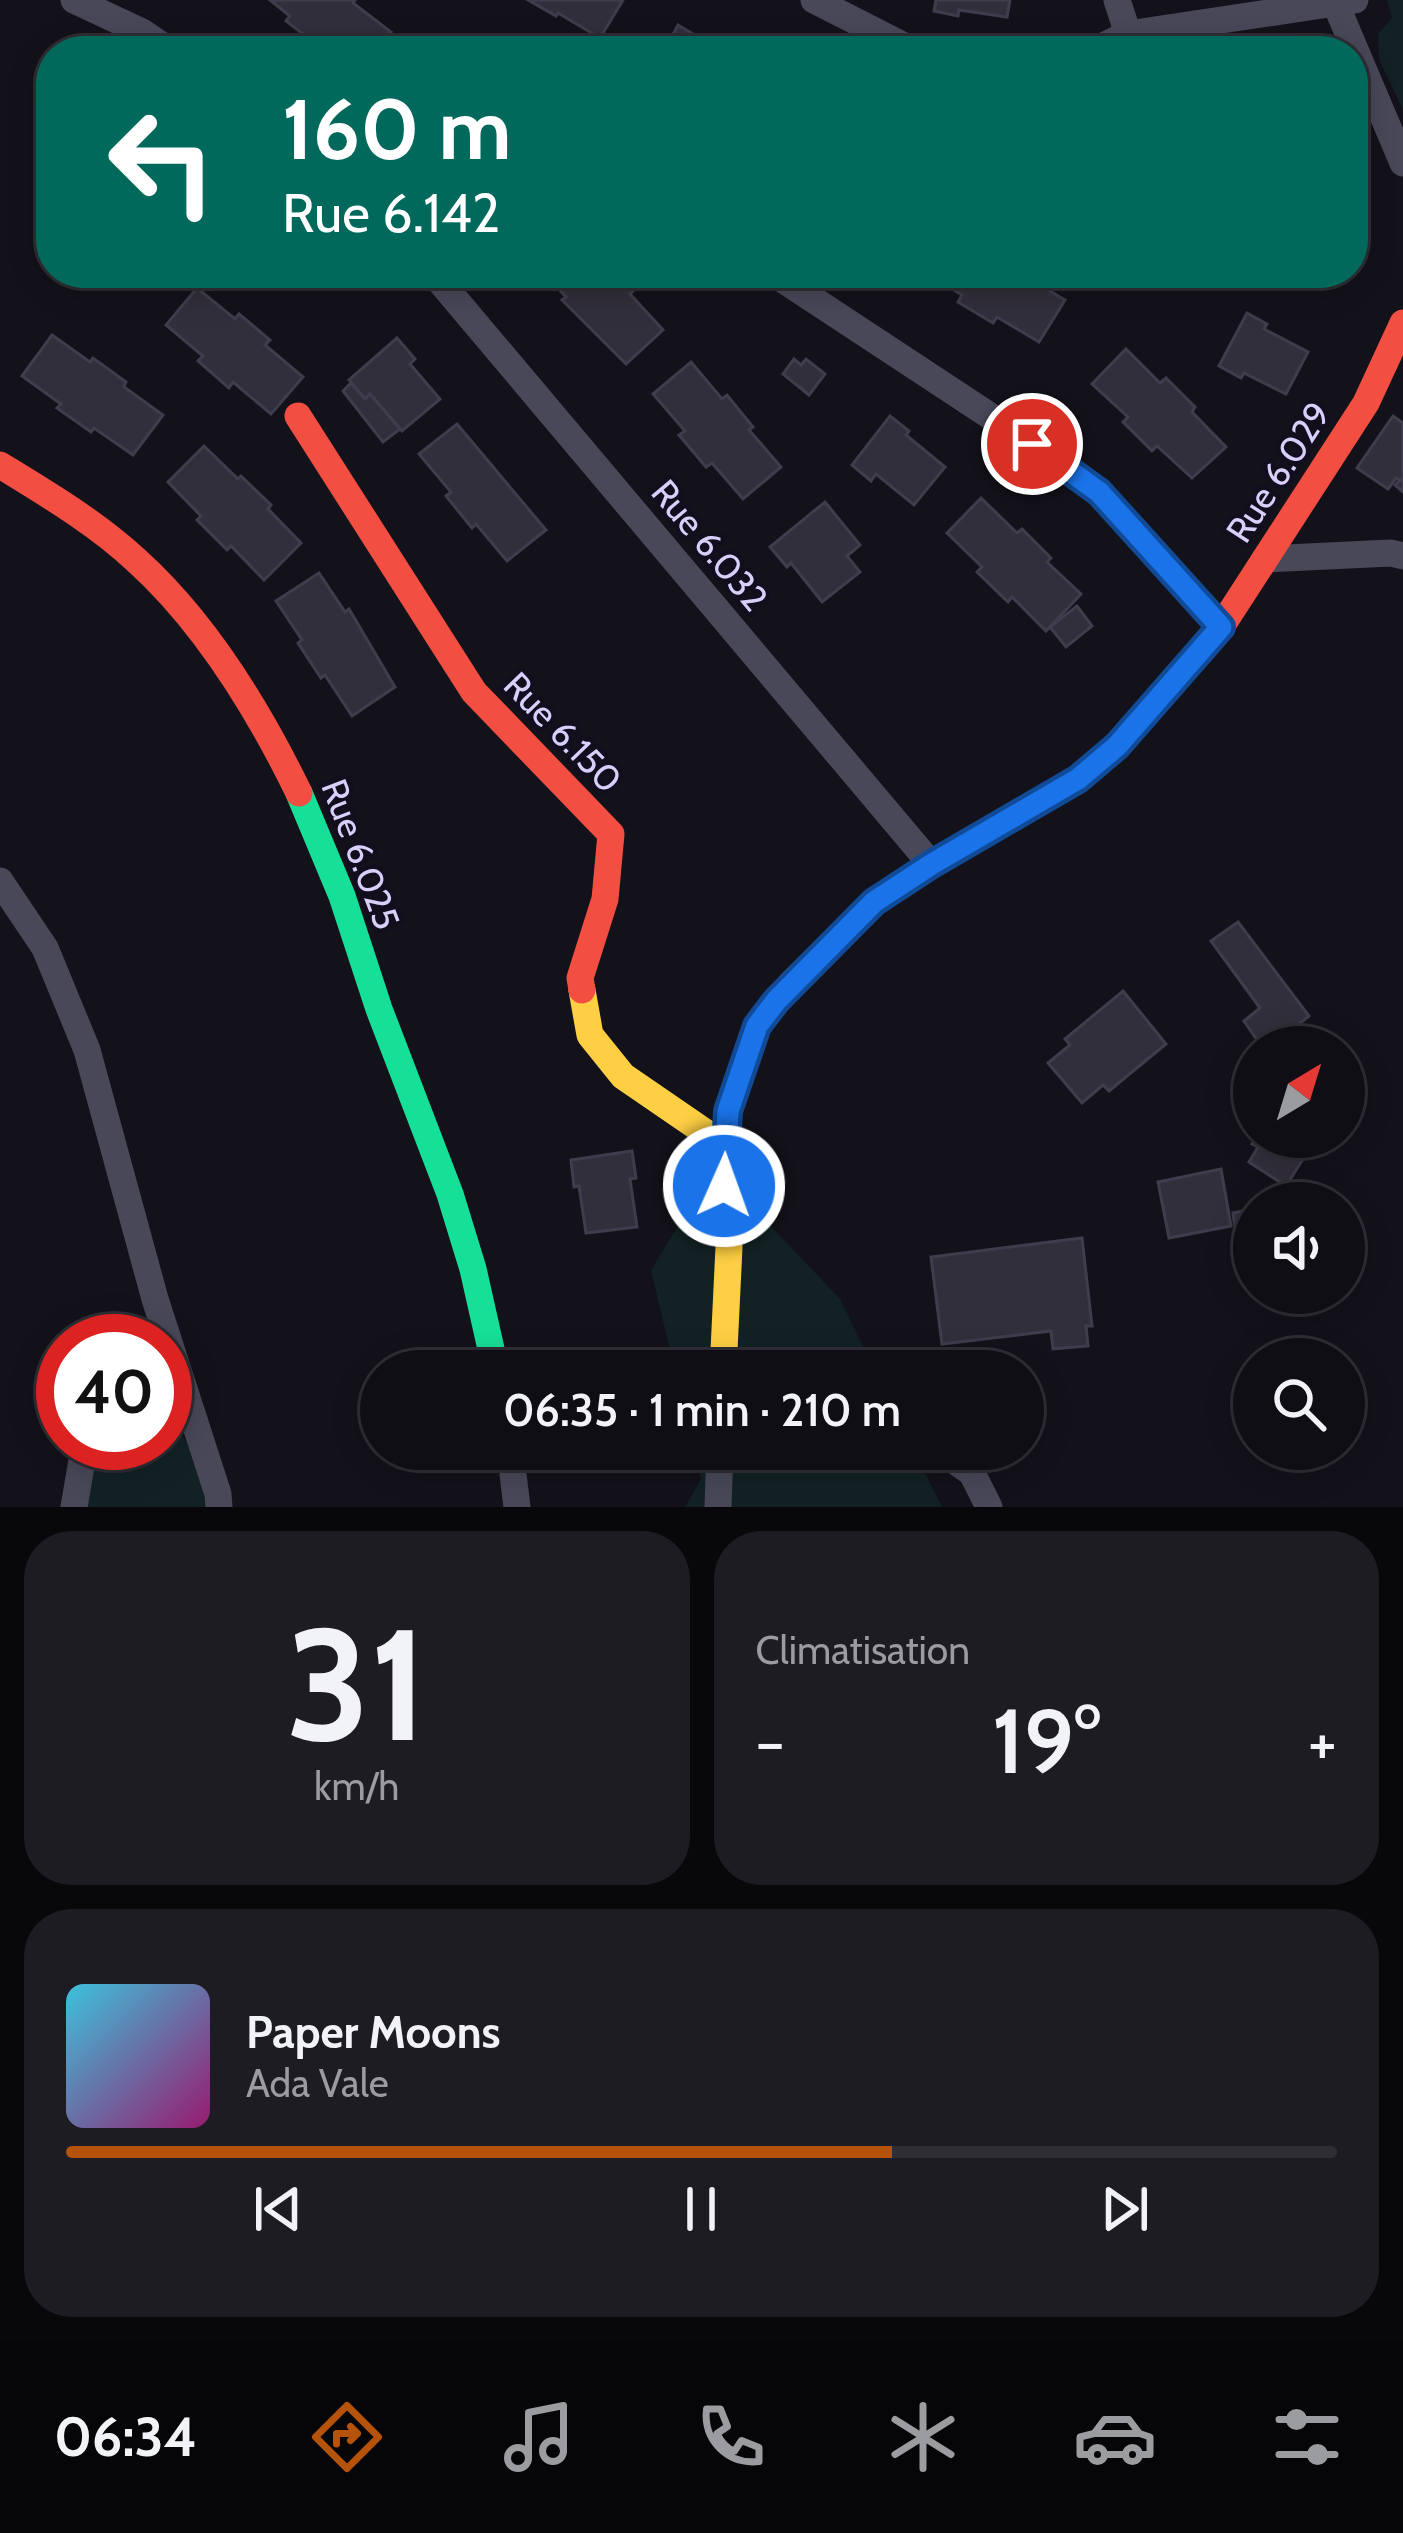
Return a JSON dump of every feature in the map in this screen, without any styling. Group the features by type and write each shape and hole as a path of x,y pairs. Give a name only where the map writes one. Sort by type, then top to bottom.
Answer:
{"street":[{"path":"74,0 148,36"},
{"path":"814,0 885,36"},
{"path":"1117,0 1128,34"},
{"path":"1124,36 1342,1 1355,36"},
{"path":"1368,70 1403,163"},
{"name":"Rue 6.032","path":"446,288 932,864"},
{"path":"796,288 1084,480 1221,627"},
{"name":"Rue 6.029","path":"724,1350 729,1247 724,1146 728,1111 757,1026 874,902 1078,779 1117,746 1221,627 1366,403 1403,322"},
{"name":"Rue 6.150","path":"298,416 474,692 611,834 605,899 580,979 590,1035 623,1076 724,1146"},
{"name":"Rue 6.025","path":"0,465 89,522 152,575 219,658 291,772 342,894 384,1022 442,1171 492,1350"},
{"path":"1265,559 1403,556"},
{"path":"0,881 45,948 86,1050 158,1314"},
{"path":"192,1431 219,1507"},
{"path":"74,1507 80,1470"},
{"path":"513,1470 517,1507"},
{"path":"718,1507 719,1470"},
{"path":"967,1470 989,1507"}],"shaded area":[{"path":"1387,0 1403,0 1403,110 1379,59 1378,34 1392,18"},
{"path":"694,1200 748,1202 840,1299 865,1350 670,1350 651,1270"},
{"path":"192,1450 211,1507 86,1507 92,1470 192,1470"},
{"path":"699,1470 924,1470 942,1507 685,1507 701,1479"}],"building":[{"path":"270,0 355,0 391,32 388,36 306,36 286,21 290,16"},
{"path":"528,0 623,0 601,36"},
{"path":"936,0 1010,0 1007,17 934,11"},
{"path":"678,25 696,36 672,36"},
{"path":"197,288 270,340 265,345 303,377 271,414 233,382 229,388 198,361 203,356 166,325"},
{"path":"558,288 634,288 630,294 663,330 626,364 562,300 566,297"},
{"path":"950,288 1045,288 1065,300 1039,342 997,317 993,323 958,302 962,295"},
{"path":"1247,313 1267,324 1264,329 1308,352 1286,394 1219,366"},
{"path":"52,335 90,362 93,358 163,415 133,455 57,408 61,404 22,376"},
{"path":"397,338 415,359 410,364 440,399 402,431 370,394 365,399 349,380"},
{"path":"1126,349 1160,383 1166,378 1226,447 1192,478 1157,446 1152,451 1123,422 1128,417 1092,384"},
{"path":"794,359 801,365 806,359 825,374 809,395 783,374"},
{"path":"691,362 722,399 727,395 781,467 743,499 712,463 706,467 679,435 685,431 653,394"},
{"path":"351,383 365,399 370,394 400,429 383,442 343,391"},
{"path":"890,416 945,467 914,505 876,474 871,481 852,465"},
{"path":"1393,416 1403,423 1403,492 1395,485 1400,480 1396,478 1388,489 1357,468"},
{"path":"457,424 546,530 507,561 476,524 472,528 446,496 451,492 419,454"},
{"path":"204,446 271,505 268,509 301,543 264,580 197,520 201,516 168,482"},
{"path":"981,498 1017,533 1022,529 1051,558 1047,562 1081,594 1046,631 1012,597 1008,602 977,572 982,567 947,533"},
{"path":"825,502 860,545 847,556 860,572 822,602 791,563 787,567 770,547"},
{"path":"319,573 345,612 349,609 395,687 352,716 325,675 321,678 276,601"},
{"path":"1077,606 1092,626 1066,647 1050,627"},
{"path":"1238,922 1309,1016 1296,1026 1247,1026 1244,1021 1260,1008 1211,941"},
{"path":"1123,991 1166,1044 1109,1091 1103,1085 1082,1103 1048,1063 1070,1045 1065,1039"},
{"path":"632,1151 636,1178 630,1179 637,1227 586,1233 571,1160"},
{"path":"1251,1158 1304,1158 1289,1182 1280,1182 1249,1162"},
{"path":"1221,1169 1231,1226 1169,1238 1158,1182"},
{"path":"1082,1238 1092,1326 1086,1326 1088,1346 1053,1349 1051,1331 942,1344 931,1257"}],"traffic: fast":[{"path":"299,793 342,896 379,1009 450,1194 491,1350"}],"traffic: slow":[{"path":"724,1350 728,1111 757,1026 792,983 875,902 931,864 1075,782"},
{"path":"582,990 590,1035 623,1076 725,1146"}],"traffic: jam":[{"path":"1075,782 1117,746 1221,627 1366,403 1403,323"},
{"path":"298,416 474,692 611,834 605,899 580,978 582,990"},
{"path":"0,465 104,533 185,611 228,669 299,793"}],"route":[{"path":"724,1186 728,1111 757,1026 776,1001 874,902 1078,779 1117,746 1221,627 1099,492 1032,444"}]}
